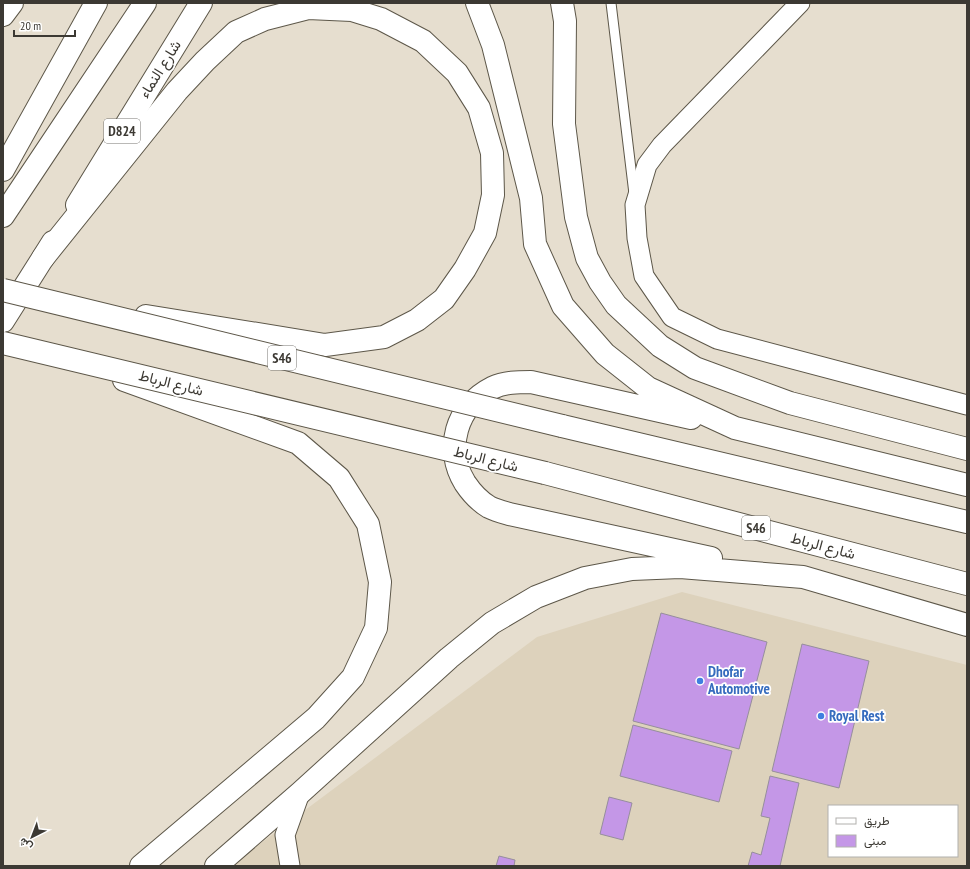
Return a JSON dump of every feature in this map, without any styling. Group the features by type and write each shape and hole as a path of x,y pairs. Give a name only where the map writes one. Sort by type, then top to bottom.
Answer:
{"main road":[{"path":"3,15 12,3"},
{"path":"3,170 96,3"},
{"path":"3,216 145,3"},
{"name":"شارع النماء","path":"44,258 201,3"},
{"path":"477,3 493,45 531,198 535,244 564,306 605,354 648,388 735,428"},
{"path":"3,321 44,258 177,91 205,61 236,32 265,19 308,8 352,10 381,19 424,41 457,73 479,108 492,153 493,195 484,233 465,269 444,299 417,320 384,337 325,345 44,300"},
{"path":"564,12 564,124 576,217 587,258 600,282 616,305 660,346 695,368 790,403 967,449"},
{"name":"S46","path":"3,290 562,426 967,522"},
{"name":"شارع الرباط","path":"3,343 545,473 967,584"},
{"path":"59,356 298,443 339,478 368,524 380,582 376,628 353,677 316,718 141,866"},
{"path":"967,485 735,428 531,382 512,382 493,387 477,398 464,413 456,430 454,452 460,474 471,492 488,506 509,514 803,578 967,625"},
{"path":"216,866 300,793 449,658 492,623 536,597 585,578 632,569 680,567 803,578"}],"street":[{"path":"800,3 662,146 647,165 635,205 637,238 644,276 672,317 717,339 967,405"},
{"path":"290,866 286,835 300,793"}],"lane":[{"path":"611,3 635,205"}],"shaded area":[{"path":"682,592 967,665 967,866 234,866 249,852 537,637"}],"building":[{"name":"Dhofar Automotive","path":"661,613 767,642 739,749 633,721"},
{"name":"Royal Rest","path":"802,644 869,661 839,788 772,771"},
{"path":"633,725 732,751 719,802 620,776"},
{"path":"770,776 799,783 780,866 748,866 752,852 761,855 770,818 761,816"},
{"path":"609,797 632,803 623,840 600,834"},
{"path":"499,856 515,860 514,866 496,866"}],"place":[{"name":"Dhofar Automotive","path":"700,681"},
{"name":"Royal Rest","path":"821,716"}]}
